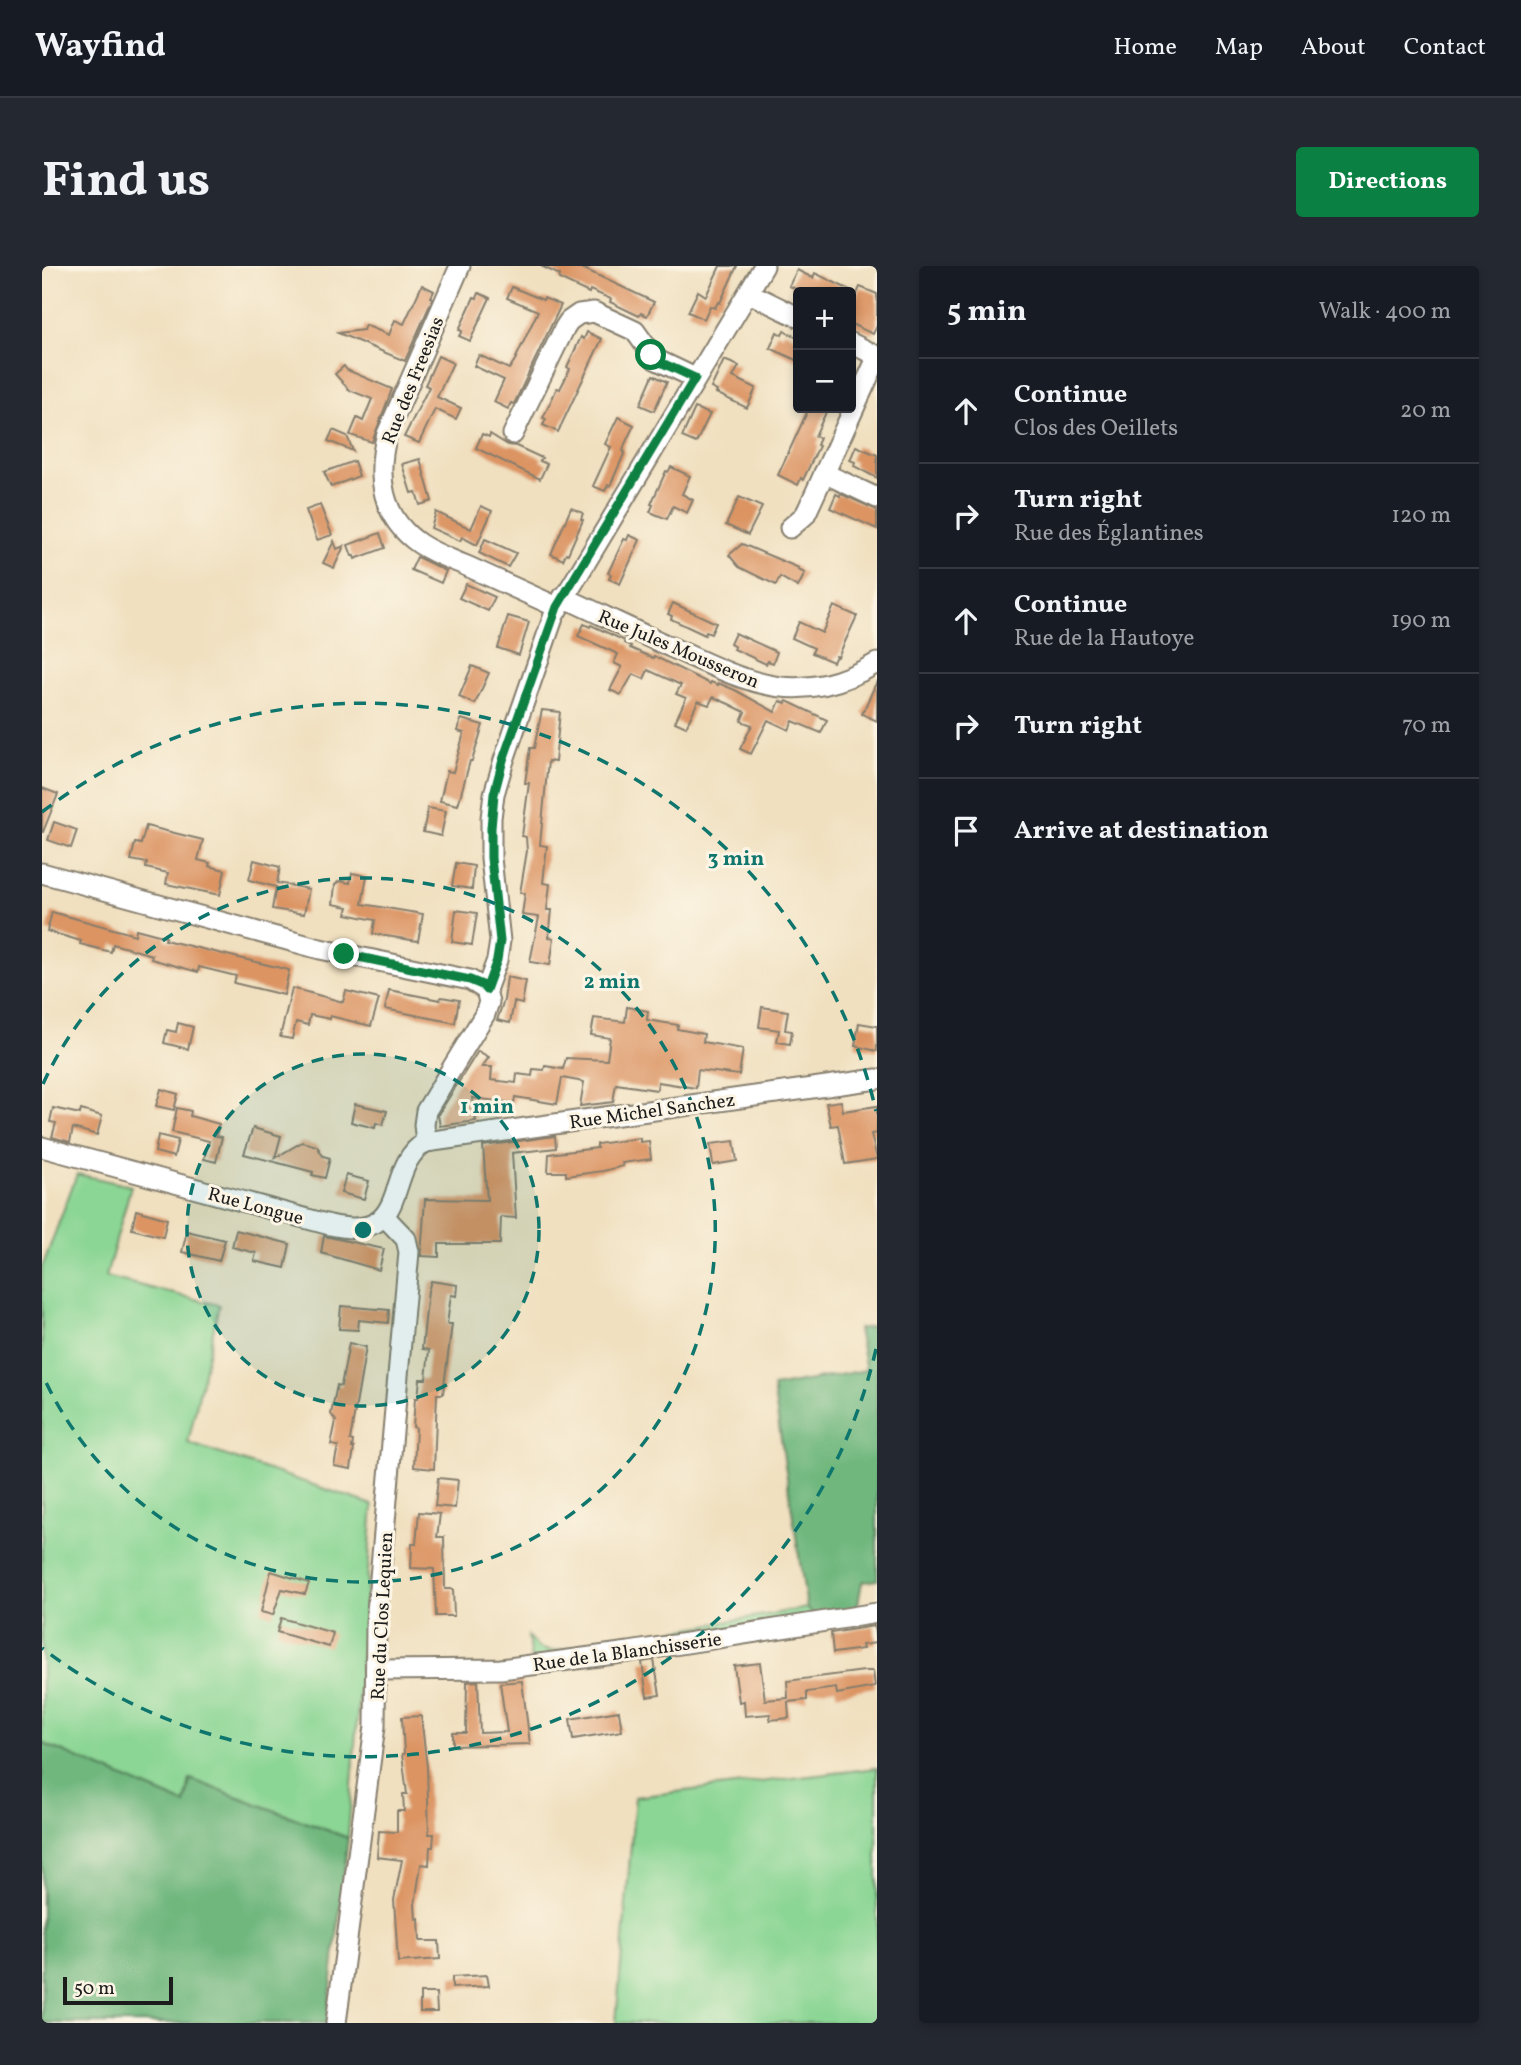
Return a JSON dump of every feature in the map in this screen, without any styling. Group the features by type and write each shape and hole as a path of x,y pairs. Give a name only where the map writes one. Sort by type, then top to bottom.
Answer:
{"street":[{"name":"Rue des Freesias","path":"460,266 387,434 381,459 383,493 393,516 409,536 421,545 560,602"},
{"path":"486,990 497,960 500,941 491,858 494,794 503,760 560,602 764,266"},
{"path":"749,293 793,315"},
{"path":"513,434 565,327 579,314 594,312 635,331 655,359 695,378"},
{"path":"790,528 804,515 877,357 856,346"},
{"path":"824,473 877,498"},
{"name":"Rue Jules Mousseron","path":"560,602 731,675 765,686 786,688 820,685 877,663"},
{"path":"42,873 320,949 470,980 482,985 489,1002 485,1014 426,1111 426,1142 410,1158 393,1204 384,1216"},
{"name":"Rue Michel Sanchez","path":"426,1142 877,1079"},
{"name":"Rue Longue","path":"42,1147 338,1227 363,1227 384,1216"},
{"name":"Rue du Clos Lequien","path":"336,2023 375,1726 376,1623 409,1252 406,1239 384,1216"},
{"name":"Rue de la Blanchisserie","path":"376,1670 501,1669 877,1613"}],"green space":[{"path":"77,1174 131,1186 106,1277 219,1305 188,1443 373,1505 348,1838 191,1779 185,1804 42,1743 42,1268"},
{"path":"877,1326 877,1580 862,1582 857,1610 817,1617 807,1608 773,1387 866,1370 858,1329"},
{"path":"807,1608 817,1617 531,1661 528,1637 539,1647 553,1651"},
{"path":"42,1743 185,1804 190,1779 348,1838 327,2023 42,2023"},
{"path":"877,1768 877,2023 616,2023 635,1797"}],"building":[{"path":"541,266 578,266 654,302 647,316 641,313 639,316 610,302 611,299 590,290 589,293 559,279 560,275"},
{"path":"720,266 737,266 720,303 718,302 715,308 710,306 704,319 688,312 698,291 706,296"},
{"path":"797,270 813,278 815,273 844,287 793,288 789,286"},
{"path":"422,285 434,291 431,297 433,298 405,361 338,333 363,330 365,325 389,335 395,320 404,324"},
{"path":"512,287 561,305 514,404 511,403 508,409 494,402 504,380 474,366 479,355 509,369 515,360 538,311 507,298"},
{"path":"860,287 877,294 877,326 873,334 856,326 856,296"},
{"path":"479,293 490,298 470,341 459,336 462,331 459,330 474,297 477,298"},
{"path":"784,331 793,336 793,359 770,348 777,332 782,335"},
{"path":"587,332 602,339 558,432 543,425 546,419 543,418 557,388 560,389 570,369 567,367 581,337 584,339"},
{"path":"438,356 453,363 437,397 461,408 456,419 435,409 419,443 404,437 429,387 425,385"},
{"path":"724,360 739,366 733,377 756,388 747,408 711,388"},
{"path":"344,366 347,370 392,389 372,442 350,435 357,418 363,421 372,399 349,390 335,374"},
{"path":"653,375 667,382 654,411 640,405"},
{"path":"695,408 710,414 696,443 682,437"},
{"path":"807,413 826,413 815,436 820,438 817,445 819,446 803,480 801,478 798,485 778,475"},
{"path":"618,417 634,425 625,444 625,452 610,486 608,485 605,491 593,486 611,447 605,444"},
{"path":"333,430 347,436 353,451 328,441"},
{"path":"482,434 489,437 490,434 508,445 542,458 540,461 547,464 540,479 476,448"},
{"path":"856,446 877,455 877,478 854,466 855,462 850,460"},
{"path":"420,459 432,501 420,505 416,492 411,493 402,464"},
{"path":"354,461 359,476 331,487 324,472"},
{"path":"671,467 690,476 682,494 693,500 687,513 673,506 667,519 650,512 666,471"},
{"path":"836,494 877,510 877,529 830,508"},
{"path":"739,497 762,507 748,535 726,525"},
{"path":"320,505 332,535 317,540 306,510"},
{"path":"481,506 492,511 477,545 462,537 460,541 431,528 436,512 471,529"},
{"path":"571,508 583,513 583,520 563,560 551,554"},
{"path":"380,533 385,548 355,559 352,556 348,545"},
{"path":"629,535 640,540 620,584 609,579 611,574 608,573 624,539 627,540"},
{"path":"485,539 516,553 508,567 479,553"},
{"path":"334,541 337,549 344,546 334,568 323,563"},
{"path":"742,544 799,568 798,570 805,573 798,587 780,577 776,585 739,567 729,555"},
{"path":"417,557 446,571 441,583 411,570"},
{"path":"466,584 495,597 488,611 459,598"},
{"path":"673,603 716,623 711,634 706,632 705,635 671,619 672,616 668,614"},
{"path":"834,606 857,616 838,657 836,656 833,662 812,653 814,648 792,638 799,622 822,633"},
{"path":"508,616 529,622 519,655 498,648"},
{"path":"584,624 625,641 630,648 653,658 654,656 710,684 718,683 735,690 775,712 780,701 787,701 827,720 821,733 793,721 789,730 768,720 751,754 740,749 752,725 741,721 745,712 729,704 713,697 709,705 698,701 686,727 675,722 686,698 676,694 681,685 648,670 644,679 633,674 621,695 610,690 622,667 614,663 618,654 578,636"},
{"path":"735,633 777,652 773,663 768,661 766,664 734,649 730,644"},
{"path":"472,666 489,673 475,704 459,697"},
{"path":"877,681 877,721 862,714"},
{"path":"542,710 560,712 555,762 548,761 540,845 547,846 543,883 550,884 547,910 552,910 549,937 554,938 550,965 530,962 539,917 522,915 525,893 520,893 527,851 526,837 522,836 529,783 525,783 530,748 534,748"},
{"path":"461,719 483,725 458,805 440,801 447,771 453,772 464,733 458,731"},
{"path":"42,788 58,794 43,832 42,832"},
{"path":"428,808 446,811 441,836 423,832"},
{"path":"54,822 77,830 71,848 48,840"},
{"path":"146,826 203,840 198,860 225,870 220,895 166,884 168,873 146,868 147,863 131,860 135,843 141,844"},
{"path":"254,860 280,867 277,883 309,889 304,914 272,909 276,887 249,880"},
{"path":"456,863 474,866 472,889 452,886"},
{"path":"352,873 367,876 362,904 423,914 418,941 373,934 375,920 346,914 348,907 333,904 335,885 339,881 350,883"},
{"path":"456,910 477,913 472,945 452,942"},
{"path":"52,912 135,935 136,929 166,937 165,940 289,970 284,995 234,983 236,976 199,967 198,972 151,959 152,955 113,944 111,952 80,944 81,941 47,931"},
{"path":"507,977 526,981 522,1004 514,1002 510,1023 497,1020 504,1000"},
{"path":"292,988 343,1002 346,991 379,999 371,1026 330,1016 330,1019 310,1015 308,1025 296,1022 292,1039 280,1037"},
{"path":"389,990 440,1000 441,997 459,1000 455,1023 385,1009"},
{"path":"627,1007 648,1011 647,1020 678,1025 677,1029 704,1034 703,1042 743,1049 739,1075 698,1070 696,1088 658,1082 657,1090 616,1084 613,1102 580,1106 584,1082 562,1078 557,1104 515,1097 514,1103 472,1098 476,1121 440,1126 438,1115 478,1051 489,1057 482,1067 492,1067 491,1080 516,1083 517,1074 532,1076 533,1069 544,1070 545,1066 563,1069 566,1058 607,1060 610,1038 591,1035 594,1018 625,1022"},
{"path":"762,1007 788,1011 785,1030 792,1031 790,1044 777,1042 779,1030 759,1027"},
{"path":"178,1023 193,1027 188,1049 164,1043 167,1030 176,1032"},
{"path":"859,1023 877,1026 877,1051 855,1046"},
{"path":"161,1089 178,1094 174,1110 156,1106"},
{"path":"841,1101 843,1111 877,1106 877,1133 871,1134 877,1159 845,1164 838,1125 831,1126 826,1103"},
{"path":"355,1104 387,1111 383,1125 376,1123 375,1128 351,1122"},
{"path":"53,1108 80,1114 81,1110 102,1116 97,1135 73,1128 70,1142 52,1137 56,1123 50,1122"},
{"path":"177,1108 191,1111 190,1116 219,1124 216,1136 222,1137 216,1162 204,1159 209,1141 172,1132"},
{"path":"253,1128 281,1136 275,1158 302,1142 317,1146 323,1156 330,1158 325,1178 312,1175 313,1172 244,1154"},
{"path":"158,1135 178,1140 174,1157 155,1152"},
{"path":"555,1136 556,1148 512,1153 516,1218 501,1217 500,1244 439,1244 439,1257 421,1256 425,1199 487,1200 483,1146"},
{"path":"640,1138 640,1142 649,1141 651,1159 622,1163 623,1166 603,1171 566,1176 566,1172 548,1172 549,1154 597,1148 597,1144"},
{"path":"734,1141 737,1161 713,1165 710,1144"},
{"path":"346,1175 369,1181 364,1199 341,1193"},
{"path":"136,1210 167,1219 163,1237 132,1229"},
{"path":"236,1230 290,1244 285,1268 254,1261 256,1253 232,1247"},
{"path":"187,1231 225,1240 219,1261 182,1252"},
{"path":"324,1236 384,1249 379,1270 321,1253"},
{"path":"431,1281 458,1285 457,1296 451,1295 447,1324 452,1324 443,1394 437,1394 434,1469 414,1467 416,1428 413,1427 415,1398 418,1398 420,1379 426,1379 429,1350 422,1349"},
{"path":"341,1306 389,1310 388,1323 359,1320 358,1330 339,1329"},
{"path":"349,1343 366,1347 350,1440 353,1441 354,1448 351,1469 334,1466 338,1446 331,1445 336,1421 331,1414 337,1385 341,1386"},
{"path":"438,1478 458,1480 455,1508 435,1506"},
{"path":"419,1512 440,1514 437,1537 444,1537 445,1589 453,1589 454,1616 436,1616 434,1569 411,1568 412,1544 416,1544"},
{"path":"271,1571 309,1583 305,1594 282,1589 273,1615 261,1612"},
{"path":"281,1618 333,1633 329,1647 277,1632"},
{"path":"874,1626 876,1643 862,1645 863,1649 833,1653 831,1633"},
{"path":"654,1660 660,1695 647,1697 642,1662"},
{"path":"760,1663 765,1700 788,1698 787,1681 864,1671 873,1671 875,1687 837,1694 836,1688 807,1692 807,1700 788,1702 789,1718 770,1720 770,1714 745,1716 744,1701 739,1702 734,1666"},
{"path":"478,1681 480,1733 507,1732 500,1683 522,1681 530,1744 453,1746 453,1733 466,1733 467,1682"},
{"path":"619,1711 622,1731 573,1739 570,1719"},
{"path":"421,1716 427,1767 429,1834 434,1834 429,1865 421,1864 415,1904 416,1919 419,1918 420,1941 439,1941 440,1959 398,1962 394,1900 402,1860 377,1857 379,1831 397,1832 397,1811 404,1811 403,1794 407,1794 402,1754 402,1717"},
{"path":"487,1975 489,1986 452,1988 452,1977"},
{"path":"420,1993 436,1993 437,2012 420,2012"}],"route":[{"path":"344,954 470,980 482,985 486,990 497,960 500,941 491,858 491,828 494,794 503,760 557,607 695,378 651,355"}]}
